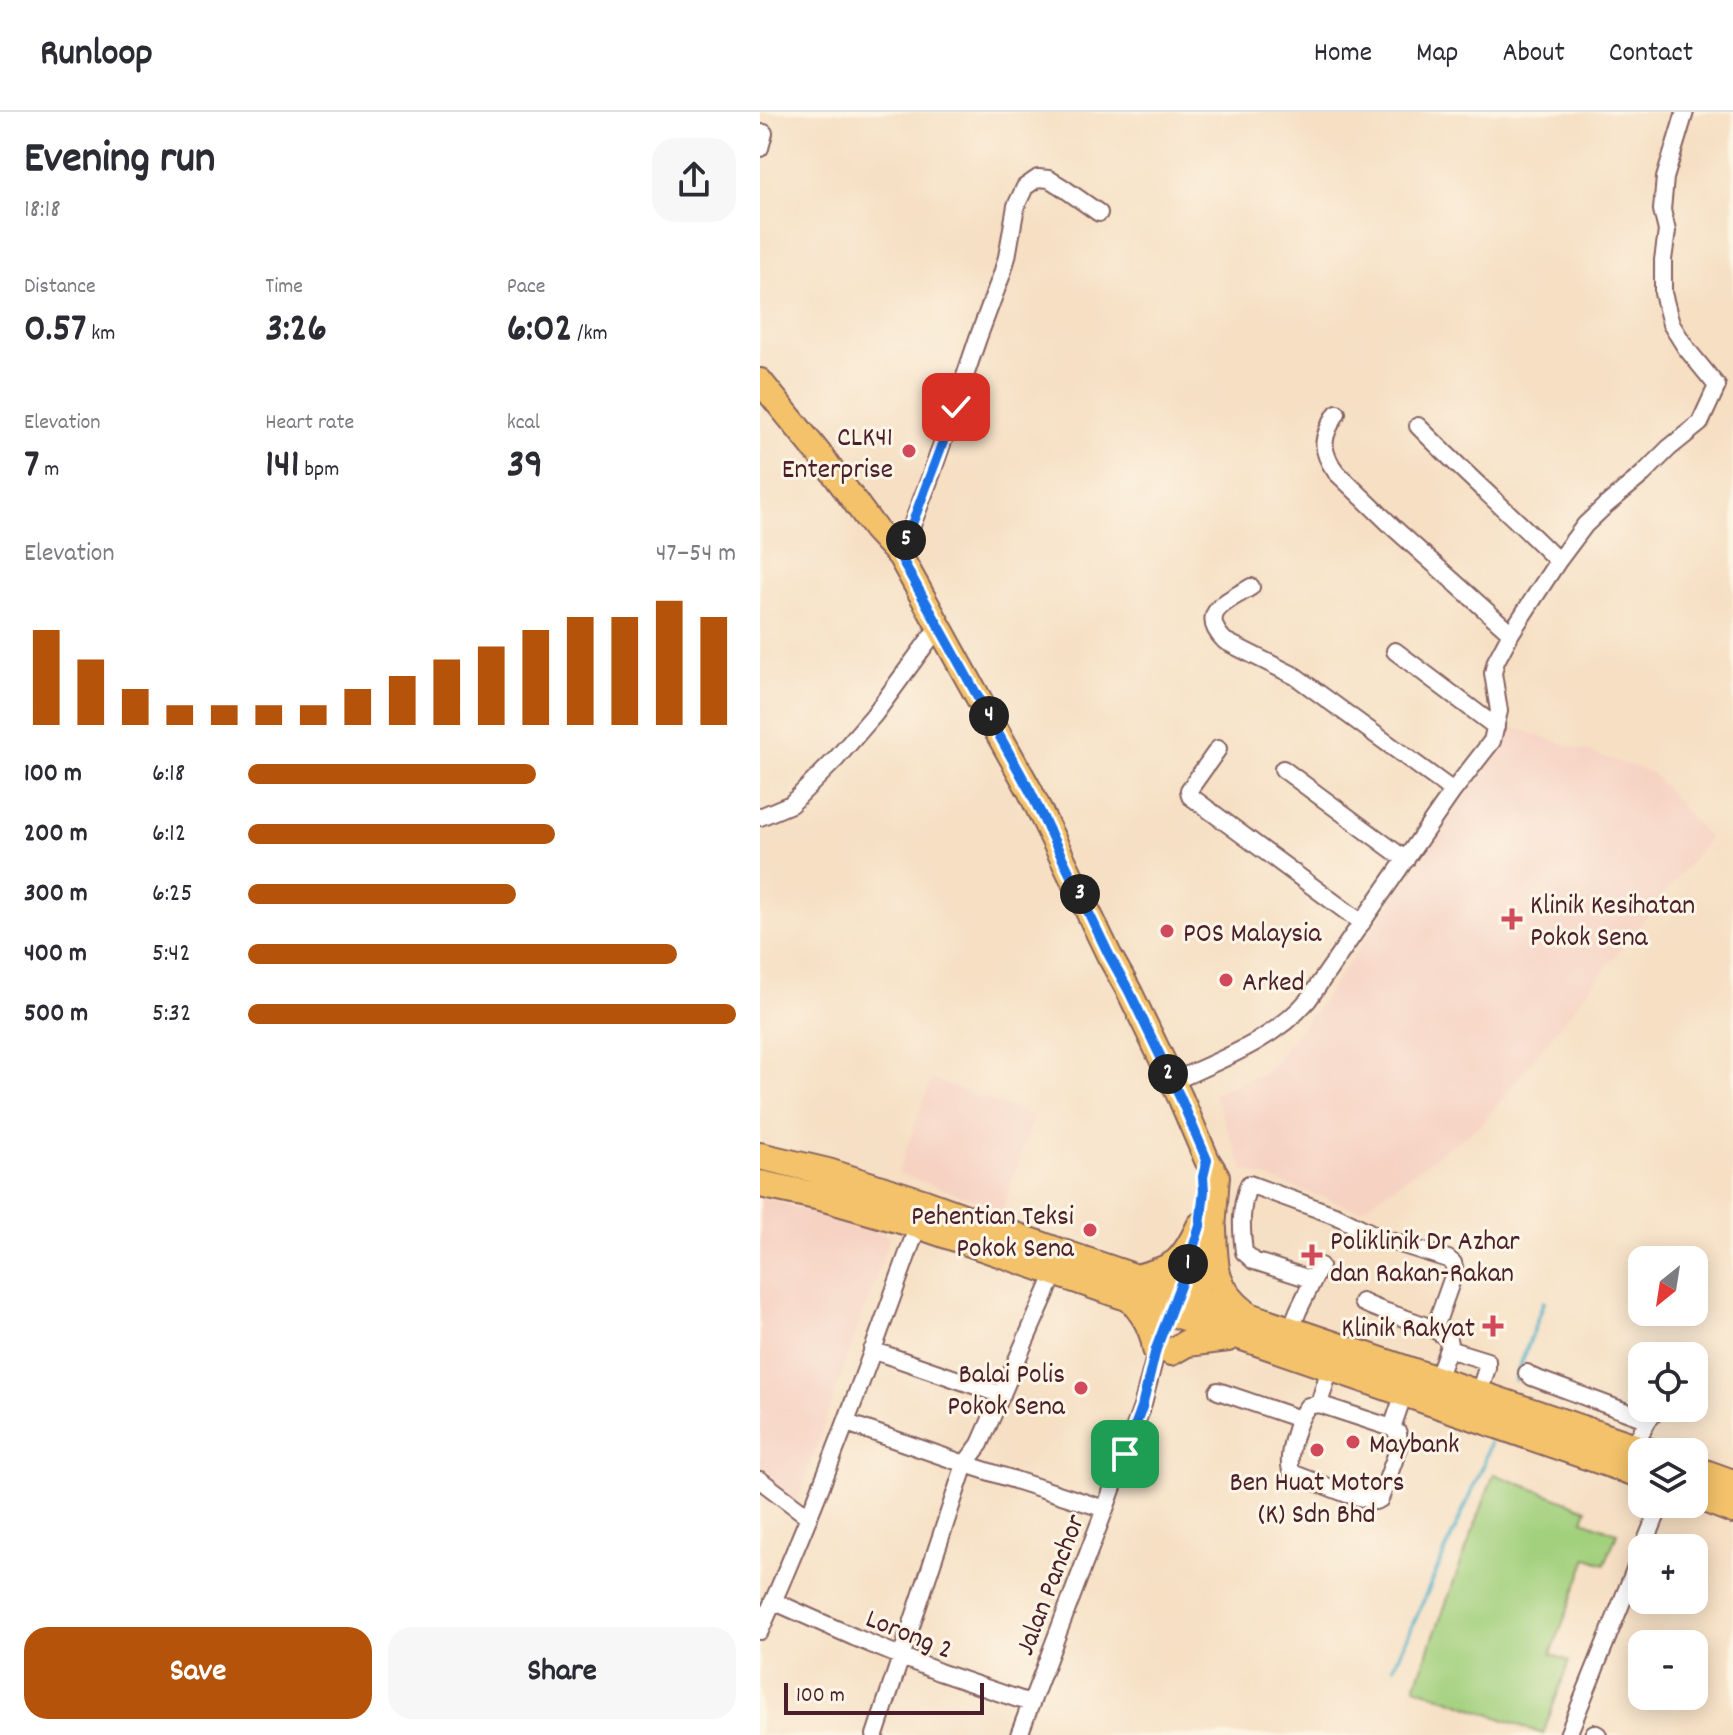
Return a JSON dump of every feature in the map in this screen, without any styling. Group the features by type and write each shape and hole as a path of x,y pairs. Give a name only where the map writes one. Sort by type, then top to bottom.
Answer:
{"highway":[{"path":"760,1156 828,1172 925,1203 1133,1288 1243,1326 1330,1368 1628,1470"},
{"path":"760,1184 821,1197 918,1225 1055,1273 1133,1288 1173,1266 1207,1228"},
{"path":"1207,1228 1215,1274 1243,1326"},
{"path":"1133,1288 1164,1350 1243,1326 1291,1329 1628,1444"},
{"path":"1708,1474 1733,1483"},
{"path":"1708,1500 1733,1510"}],"main road":[{"path":"760,381 875,529 900,556 1030,791 1217,1176 1207,1228 1181,1305"}],"street":[{"path":"1172,1082 1260,1039 1297,1013 1308,1000 1453,791 1492,741 1499,711 1493,673 1496,661 1558,561 1585,525 1700,423 1717,386 1671,324 1663,293 1667,231 1662,210 1665,178 1685,112"},
{"path":"900,556 1002,274 1013,215 1025,187 1038,178 1049,179 1099,213"},
{"path":"1337,413 1323,441 1329,463 1336,472 1511,633"},
{"path":"1418,426 1558,561"},
{"path":"1251,587 1217,608 1213,618 1216,633 1225,641 1295,676 1453,791"},
{"path":"760,817 791,804 836,759 874,715 939,626"},
{"path":"1395,651 1496,727"},
{"path":"1218,749 1189,790 1190,796 1362,923"},
{"path":"1283,769 1406,860"},
{"path":"1291,1329 1317,1273 1254,1261 1244,1252 1242,1204 1249,1184 1337,1216 1381,1238 1448,1259 1455,1271 1434,1330"},
{"path":"760,1631 847,1423 918,1225"},
{"path":"875,1735 965,1464 980,1444 1055,1273"},
{"path":"1362,1302 1434,1330 1446,1338 1448,1349 1437,1379"},
{"name":"Jalan Panchor","path":"1019,1735 1181,1305"},
{"path":"1448,1349 1487,1361 1479,1393"},
{"path":"872,1350 1002,1395"},
{"path":"1319,1404 1330,1368"},
{"path":"1527,1373 1628,1406"},
{"path":"1218,1391 1300,1419"},
{"path":"1392,1428 1404,1393"},
{"path":"1319,1404 1392,1428 1398,1433 1399,1447 1380,1499 1375,1501 1347,1494 1292,1473 1289,1461 1300,1419 1308,1406 1319,1404"},
{"path":"847,1423 1105,1509"},
{"path":"760,1480 809,1517"},
{"path":"1568,1735 1628,1587"},
{"name":"Lorong 2","path":"773,1601 902,1657 1030,1703"}],"shaded area":[{"name":"Klinik Kesihatan Pokok Sena","path":"1514,727 1652,773 1709,838 1482,1124 1360,1210 1244,1170 1213,1093 1266,1072 1322,1001"},
{"path":"931,1079 1034,1116 1002,1210 898,1173"},
{"path":"760,1198 890,1236 795,1509 760,1482"}],"green space":[{"path":"1494,1474 1587,1509 1583,1520 1617,1533 1605,1564 1587,1558 1551,1654 1569,1661 1543,1734 1415,1687"}],"waterway":[{"path":"1515,1380 1544,1302"},
{"path":"1394,1667 1483,1466 1490,1443"}],"place":[{"name":"CLK41 Enterprise","path":"909,451"},
{"name":"Klinik Kesihatan Pokok Sena","path":"1512,919"},
{"name":"POS Malaysia","path":"1167,931"},
{"name":"Arked","path":"1226,980"},
{"name":"Pehentian Teksi Pokok Sena","path":"1090,1230"},
{"name":"Poliklinik Dr Azhar dan Rakan-Rakan","path":"1312,1255"},
{"name":"Klinik Rakyat","path":"1493,1326"},
{"name":"Balai Polis Pokok Sena","path":"1081,1388"},
{"name":"Maybank","path":"1353,1442"},
{"name":"Ben Huat Motors (K) Sdn Bhd","path":"1317,1450"}],"route":[{"path":"956,407 900,556 1030,791 1180,1097 1207,1160 1200,1226 1156,1349 1142,1407 1125,1454"}]}
